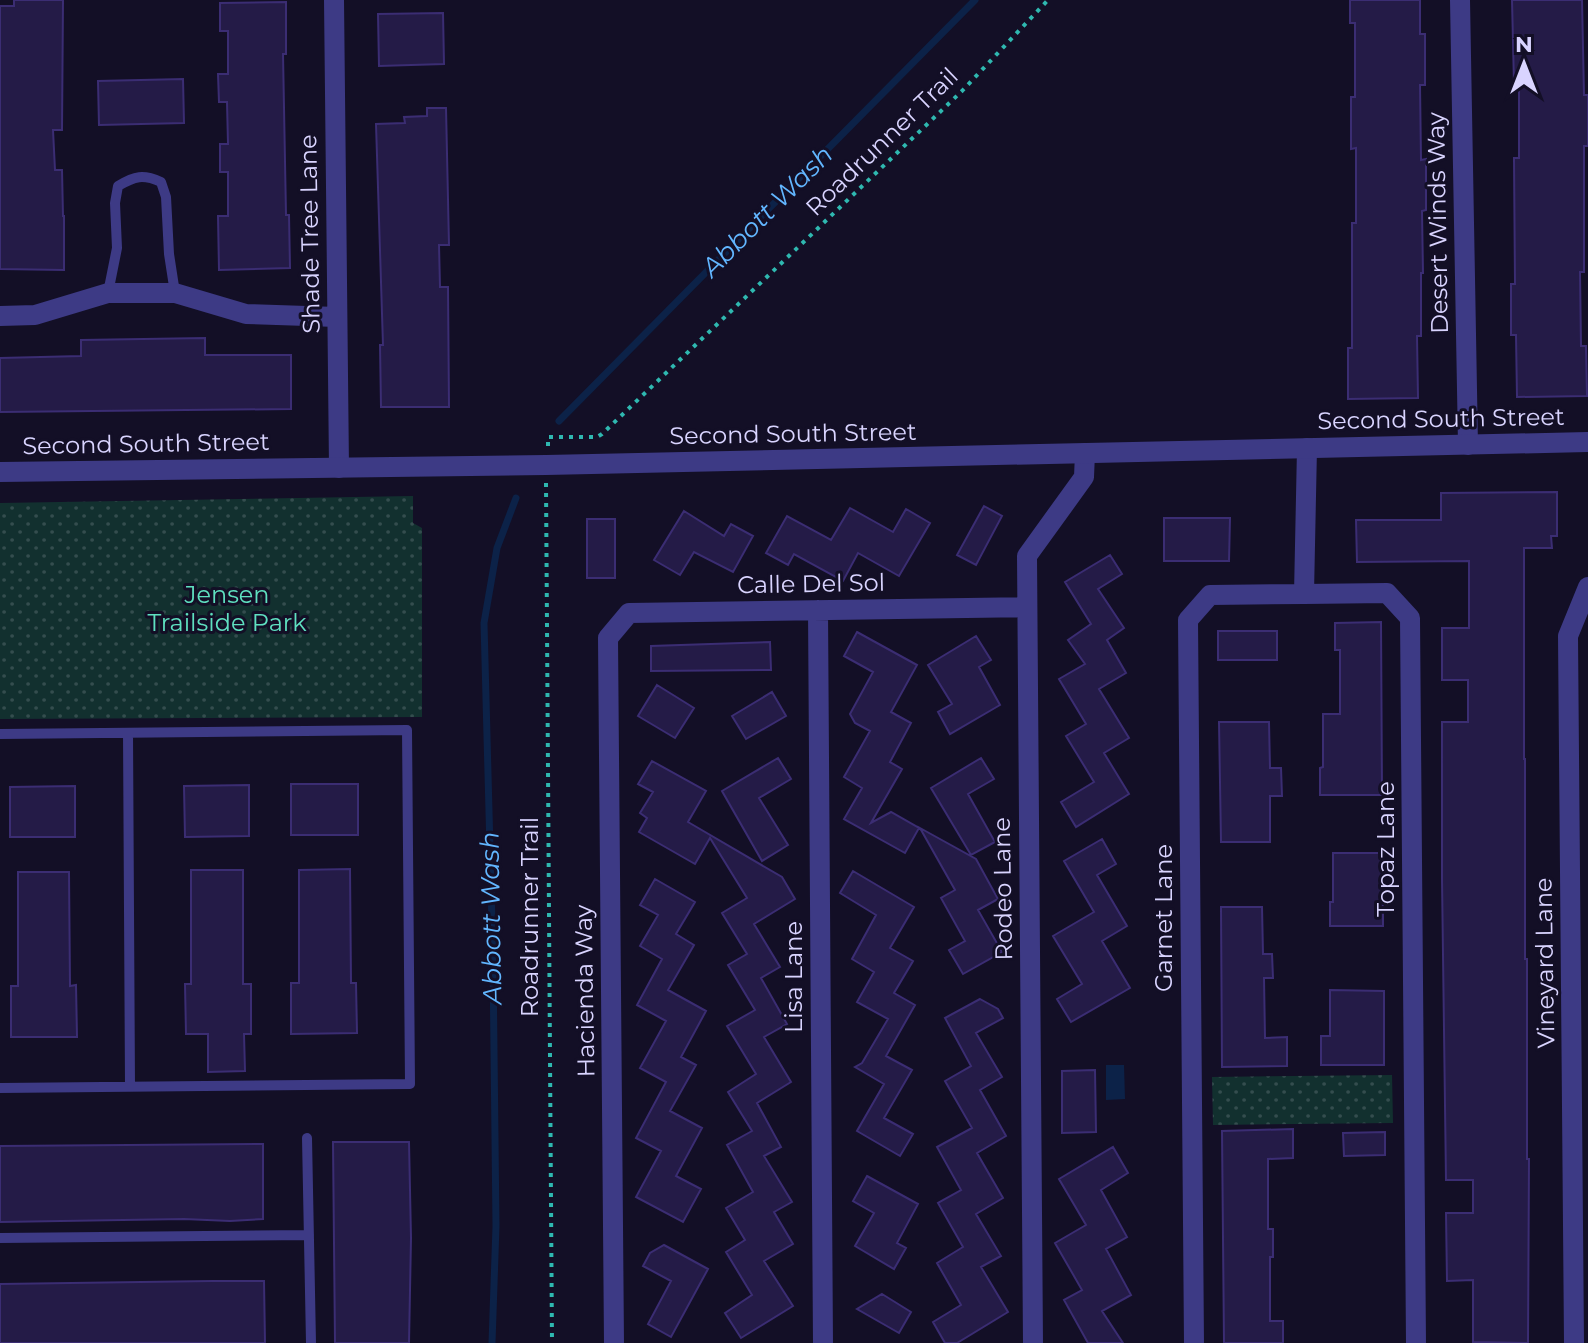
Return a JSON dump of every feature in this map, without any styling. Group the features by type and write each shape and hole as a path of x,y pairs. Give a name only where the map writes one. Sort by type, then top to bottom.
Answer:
{"street":[{"name":"Shade Tree Lane","path":"334,0 339,468"},
{"name":"Desert Winds Way","path":"1460,0 1468,445"},
{"path":"0,316 35,315 108,293 175,293 246,314 337,317"},
{"name":"Second South Street","path":"0,472 562,465 1588,442"},
{"path":"1304,594 1307,448"},
{"name":"Rodeo Lane","path":"1033,1343 1027,556 1084,477 1085,453"},
{"name":"Vineyard Lane","path":"1574,1343 1568,636 1588,587"},
{"name":"Topaz Lane","path":"1304,594 1387,593 1410,618 1416,1343"},
{"name":"Garnet Lane","path":"1194,1343 1188,620 1210,595 1304,594"},
{"name":"Calle Del Sol","path":"608,638 629,613 1027,607"},
{"name":"Lisa Lane","path":"818,610 823,1343"},
{"name":"Hacienda Way","path":"608,638 614,1343"}],"lane":[{"path":"108,293 117,248 115,203 118,186 131,178 148,177 161,182 166,197 175,293"},
{"path":"0,734 407,730 410,1084 0,1088"},
{"path":"128,733 130,1086"},
{"path":"307,1138 311,1343"},
{"path":"0,1238 309,1235"}],"path":[{"name":"Roadrunner Trail","path":"548,437 597,437 602,434 962,91 1048,0"},
{"name":"Roadrunner Trail","path":"545,491 552,1343"}],"green space":[{"name":"Jensen Trailside Park","path":"413,496 413,523 422,528 422,717 0,719 0,503"},
{"path":"1392,1075 1393,1123 1213,1125 1212,1077"}],"water":[{"path":"1106,1065 1124,1065 1125,1099 1106,1100"}],"building":[{"path":"14,0 63,0 62,130 53,130 55,170 62,170 64,270 0,269 0,6 14,6"},
{"path":"1350,0 1420,0 1420,34 1425,34 1425,85 1420,85 1421,160 1426,159 1426,210 1422,211 1418,398 1348,399 1348,348 1352,348 1352,223 1356,223 1356,148 1351,149 1355,23 1350,23"},
{"path":"1512,0 1582,0 1588,146 1584,146 1584,272 1580,272 1581,346 1586,346 1587,396 1517,397 1516,335 1511,335 1511,284 1515,284 1514,158 1519,158 1519,84 1514,84"},
{"path":"286,2 286,54 283,54 290,268 219,270 218,216 228,216 228,172 220,172 220,144 228,144 227,102 219,102 218,74 228,74 228,31 220,31 220,3"},
{"path":"443,13 444,64 379,66 378,14"},
{"path":"183,79 184,123 99,125 98,81"},
{"path":"427,108 446,108 449,245 439,245 440,287 448,287 449,407 381,407 380,345 383,345 376,124 405,123 404,117 427,116"},
{"path":"205,338 205,355 291,355 291,409 0,412 0,358 81,356 81,340"},
{"path":"1557,492 1557,536 1551,536 1552,548 1524,548 1528,1343 1473,1342 1473,1280 1447,1281 1446,1213 1473,1213 1473,1180 1446,1180 1442,879 1442,722 1468,722 1468,680 1442,680 1442,628 1469,628 1469,561 1357,562 1356,520 1441,520 1441,493"},
{"path":"984,506 1002,516 976,565 957,555"},
{"path":"850,508 893,532 906,509 930,523 899,576 858,553 843,581 794,554 788,565 766,553 787,516 831,540"},
{"path":"684,511 724,536 731,524 753,536 733,572 694,552 680,575 654,560"},
{"path":"1164,518 1230,518 1229,561 1164,561"},
{"path":"587,519 615,519 615,578 587,578"},
{"path":"1110,555 1122,574 1098,589 1124,628 1107,640 1126,673 1099,689 1129,738 1104,753 1129,794 1076,827 1061,802 1094,782 1066,736 1086,724 1059,679 1085,664 1068,640 1091,624 1065,582"},
{"path":"1381,622 1382,795 1320,795 1323,714 1340,714 1340,650 1335,650 1335,623"},
{"path":"1218,631 1277,631 1277,660 1218,660"},
{"path":"857,632 917,665 891,712 911,723 890,762 902,769 871,823 891,812 919,828 905,853 844,819 862,788 844,777 870,731 855,723 850,714 873,672 844,656"},
{"path":"976,636 991,660 979,667 1000,705 950,734 938,712 952,704 928,665"},
{"path":"770,642 771,670 651,671 651,646"},
{"path":"657,685 694,708 675,738 638,716"},
{"path":"772,692 786,716 746,739 732,716"},
{"path":"1219,722 1269,722 1270,768 1281,768 1282,796 1270,796 1270,842 1221,842"},
{"path":"778,758 791,779 759,798 788,845 762,861 722,791"},
{"path":"981,758 994,779 968,794 995,842 971,855 931,788"},
{"path":"652,761 706,791 688,822 782,877 795,899 754,924 780,967 761,978 787,1024 764,1037 791,1082 757,1103 781,1147 764,1156 792,1202 774,1212 793,1244 764,1261 793,1306 741,1338 725,1313 752,1295 726,1252 745,1240 726,1208 753,1192 727,1145 752,1131 728,1092 756,1074 727,1026 755,1010 728,965 747,954 722,913 747,898 710,838 695,864 639,832 647,818 640,813 653,792 638,784"},
{"path":"291,784 358,784 358,835 291,835"},
{"path":"249,785 249,836 185,837 184,786"},
{"path":"75,786 75,837 10,837 10,787"},
{"path":"920,828 976,859 998,899 978,910 1002,952 963,974 949,950 965,941 941,898 955,890"},
{"path":"1102,839 1116,864 1097,875 1127,926 1102,941 1130,988 1071,1022 1057,999 1082,984 1053,936 1094,912 1064,861"},
{"path":"1333,853 1383,853 1383,926 1330,926"},
{"path":"350,869 351,983 356,983 357,1033 291,1034 291,983 299,983 299,870"},
{"path":"191,870 243,870 243,984 251,984 251,1034 244,1034 245,1071 208,1072 208,1034 186,1034 185,984 191,984"},
{"path":"853,871 914,907 890,948 913,961 894,993 915,1005 886,1056 912,1070 884,1118 913,1134 900,1156 857,1131 884,1084 855,1067 862,1063 888,1019 857,1002 874,972 852,959 876,915 840,893"},
{"path":"18,872 69,872 70,986 76,985 77,1037 11,1037 11,986 18,986"},
{"path":"655,879 695,902 676,934 694,945 668,990 706,1011 681,1057 696,1065 670,1111 702,1128 676,1176 701,1189 683,1222 636,1197 661,1151 636,1138 666,1082 640,1068 666,1021 637,1005 662,959 640,946 658,915 640,905"},
{"path":"1221,907 1262,907 1263,954 1272,954 1273,978 1264,978 1265,1038 1287,1037 1287,1066 1222,1067"},
{"path":"1330,990 1384,991 1384,1065 1321,1065 1321,1036 1330,1036"},
{"path":"980,999 998,1009 1003,1018 976,1033 1002,1077 980,1090 1006,1136 977,1153 1003,1198 976,1214 1001,1256 981,1267 1008,1312 957,1343 945,1343 933,1322 961,1305 937,1263 963,1247 938,1203 961,1190 937,1147 972,1128 945,1081 971,1066 945,1018"},
{"path":"1095,1070 1096,1132 1062,1133 1062,1071"},
{"path":"1293,1129 1293,1158 1268,1159 1268,1229 1273,1229 1270,1321 1283,1321 1283,1343 1224,1343 1222,1131"},
{"path":"1385,1132 1385,1155 1344,1156 1343,1133"},
{"path":"333,1142 409,1142 409,1343 335,1343"},
{"path":"263,1144 263,1219 0,1222 0,1146"},
{"path":"1113,1147 1128,1173 1101,1190 1127,1237 1106,1249 1131,1295 1102,1311 1123,1343 1088,1343 1064,1300 1082,1290 1055,1243 1086,1225 1059,1179"},
{"path":"867,1176 918,1204 897,1243 906,1248 894,1269 855,1246 874,1213 853,1201"},
{"path":"664,1245 708,1269 671,1337 648,1324 671,1281 643,1266 650,1253"},
{"path":"264,1281 265,1343 0,1343 0,1284"},
{"path":"882,1294 911,1312 899,1333 857,1309"}],"waterway":[{"name":"Abbott Wash","path":"559,421 975,0"},
{"name":"Abbott Wash","path":"492,1343 496,1226 484,623 497,548 516,498"}]}
